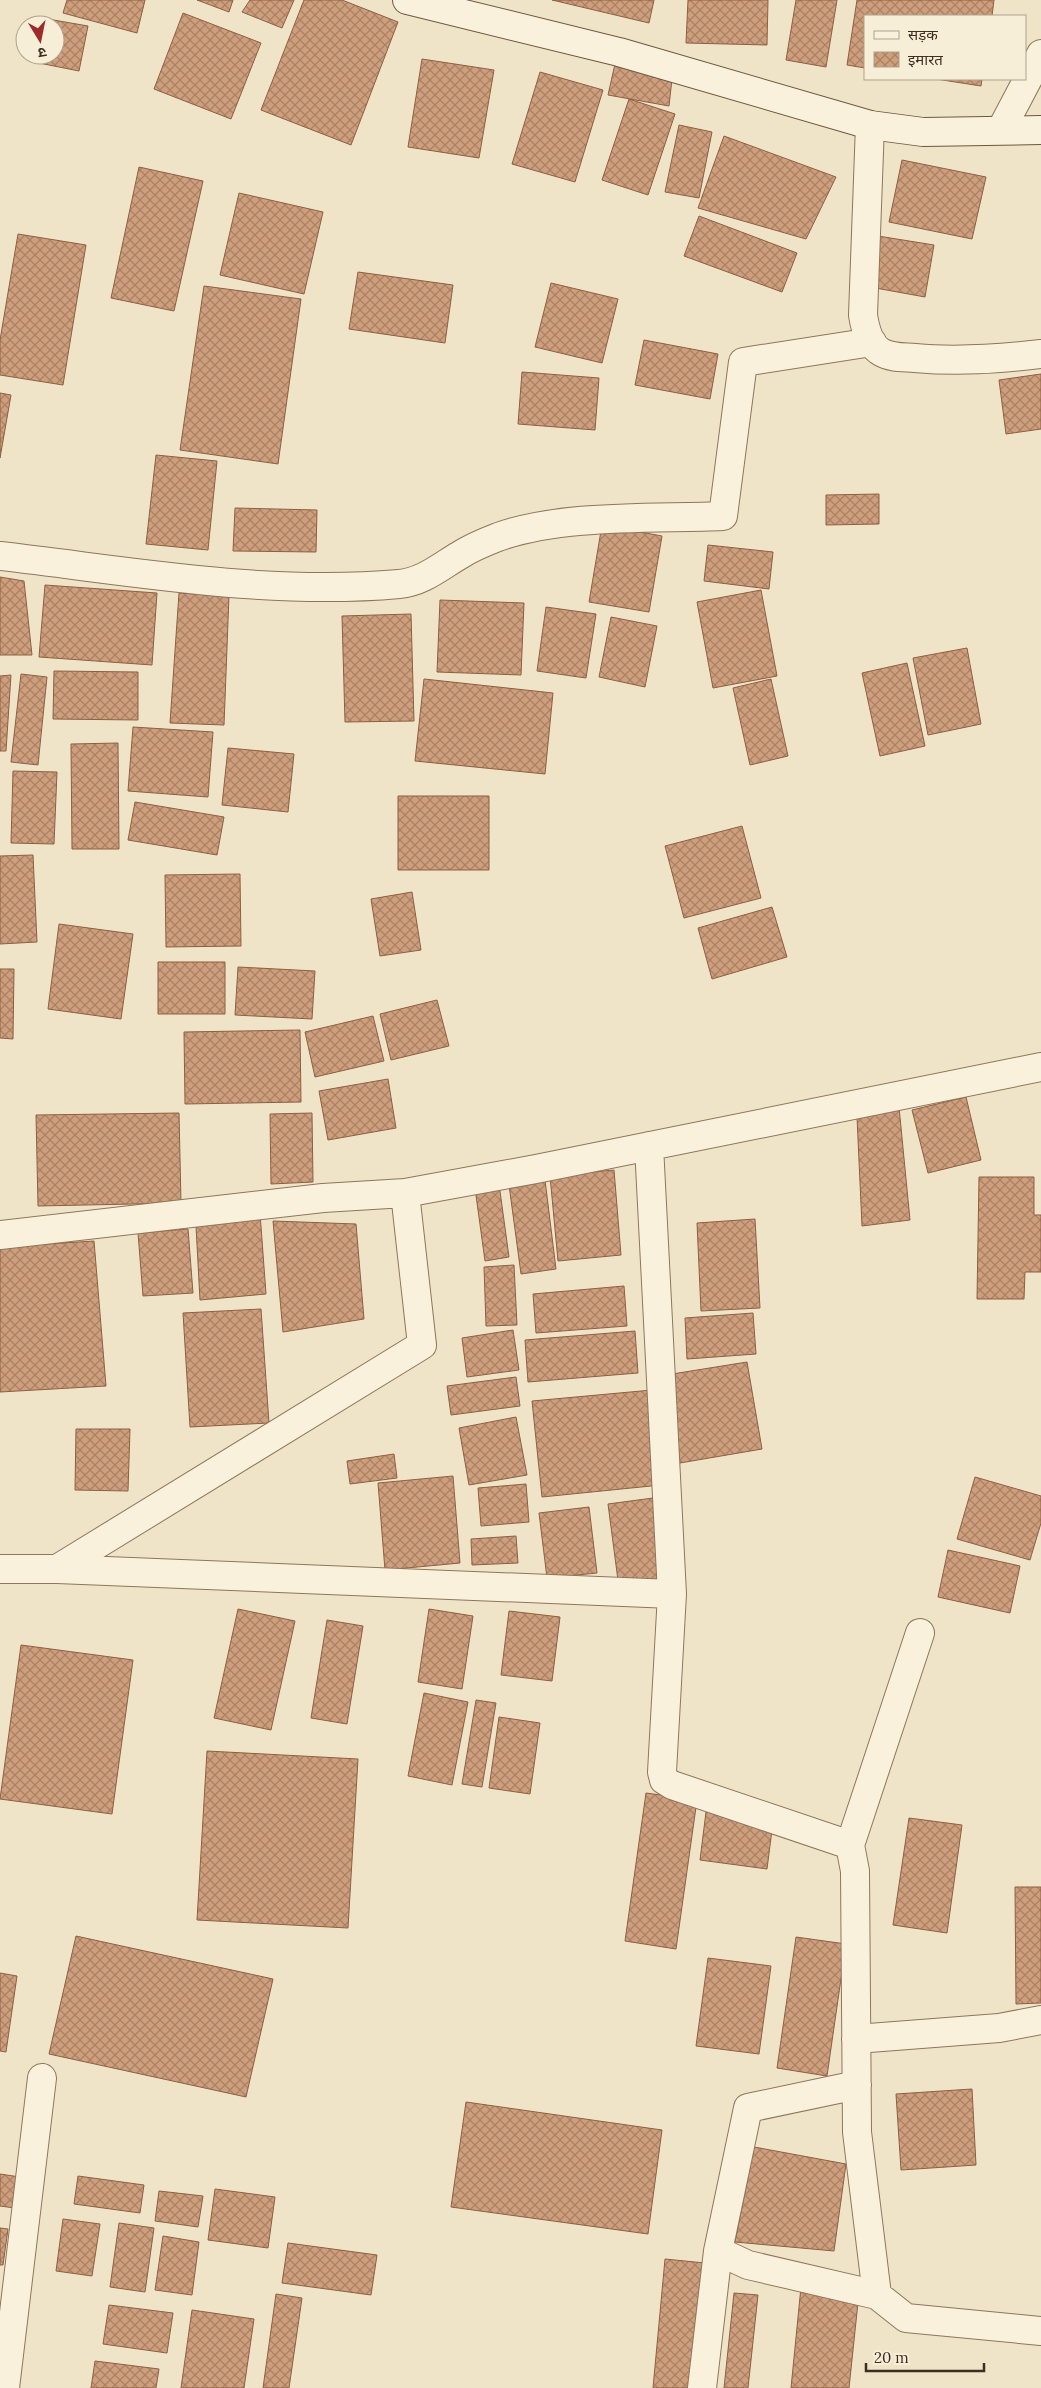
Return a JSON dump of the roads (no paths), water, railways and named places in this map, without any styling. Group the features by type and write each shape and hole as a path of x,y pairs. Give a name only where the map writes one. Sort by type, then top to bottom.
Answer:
{"street":[{"path":"407,0 619,52 870,125 923,132 1041,130"},
{"path":"1001,130 1041,54"},
{"path":"870,125 863,316 865,329 872,342 880,352 891,356 955,361 1041,354"},
{"path":"0,556 256,586 312,587 400,584 417,581 462,554 498,537 524,531 567,522 723,516 743,362 872,342"},
{"path":"0,1235 323,1198 405,1193 1041,1067"},
{"path":"649,1146 672,1594 662,1764 664,1780 672,1785 850,1844"},
{"path":"56,1569 422,1346 405,1193"},
{"path":"0,1569 56,1569 672,1594"},
{"path":"877,2295 857,2132 855,1872 850,1844 920,1633"},
{"path":"856,2039 999,2028 1041,2020"},
{"path":"5,2388 42,2078"},
{"path":"702,2388 718,2252 748,2108 857,2086"},
{"path":"718,2252 748,2265 877,2295 906,2318 1041,2331"}]}
